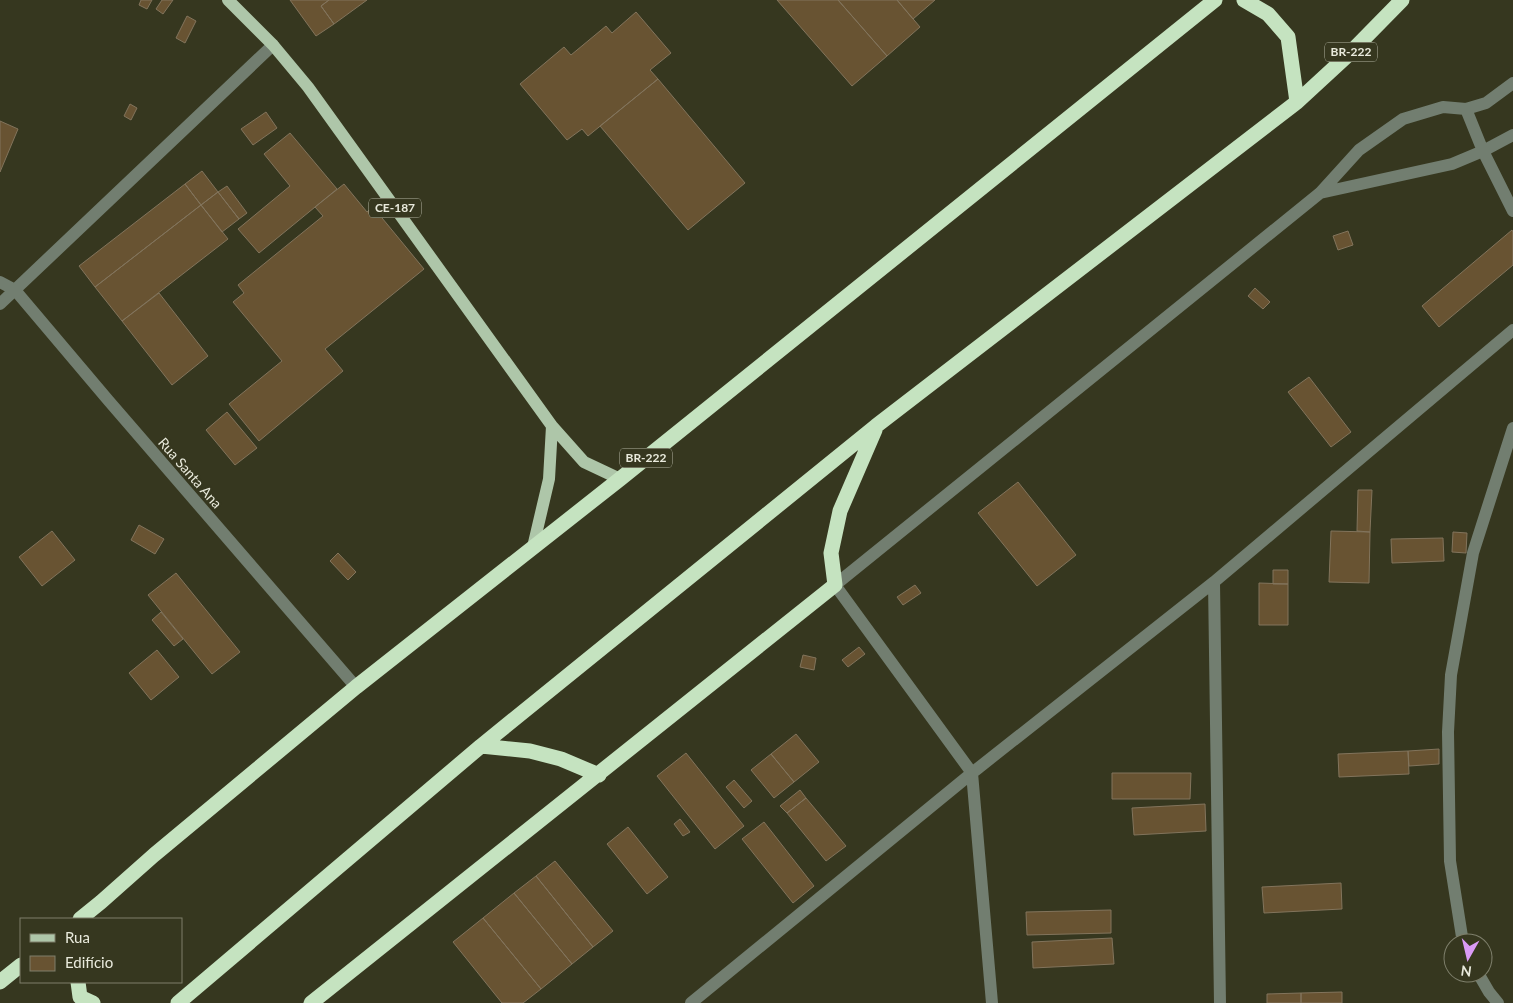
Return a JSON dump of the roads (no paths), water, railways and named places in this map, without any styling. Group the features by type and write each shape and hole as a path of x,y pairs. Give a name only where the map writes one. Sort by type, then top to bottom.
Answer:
{"highway":[{"name":"BR-222","path":"81,918 154,854 356,687 620,479 1214,0"},
{"path":"1244,0 1268,14 1288,37 1297,102"},
{"name":"BR-222","path":"178,1003 481,746 876,426 1297,102 1402,0"},
{"path":"312,1003 835,585 831,553 840,511 876,426"},
{"path":"481,746 530,751 561,759 599,775"},
{"path":"94,918 101,902"},
{"path":"0,982 20,967"},
{"path":"78,983 80,996 93,1003"}],"main road":[{"name":"CE-187","path":"228,0 273,45 308,87 552,426 584,462 620,479"},
{"path":"533,547 549,479 552,426"}],"street":[{"path":"0,304 273,45"},
{"path":"992,1003 972,772 835,585 1320,193 1359,150 1402,119 1443,107 1466,109 1486,104 1513,83"},
{"path":"1466,109 1483,151 1513,211"},
{"path":"1320,193 1452,164 1483,151 1513,134"},
{"name":"Rua Santa Ana","path":"0,282 15,290 356,687"},
{"path":"691,1003 972,772 1214,582 1513,330"},
{"path":"1461,933 1450,861 1448,732 1451,675 1472,552 1513,428"},
{"path":"1214,582 1220,1003"},
{"path":"1484,983 1498,1003"}]}
